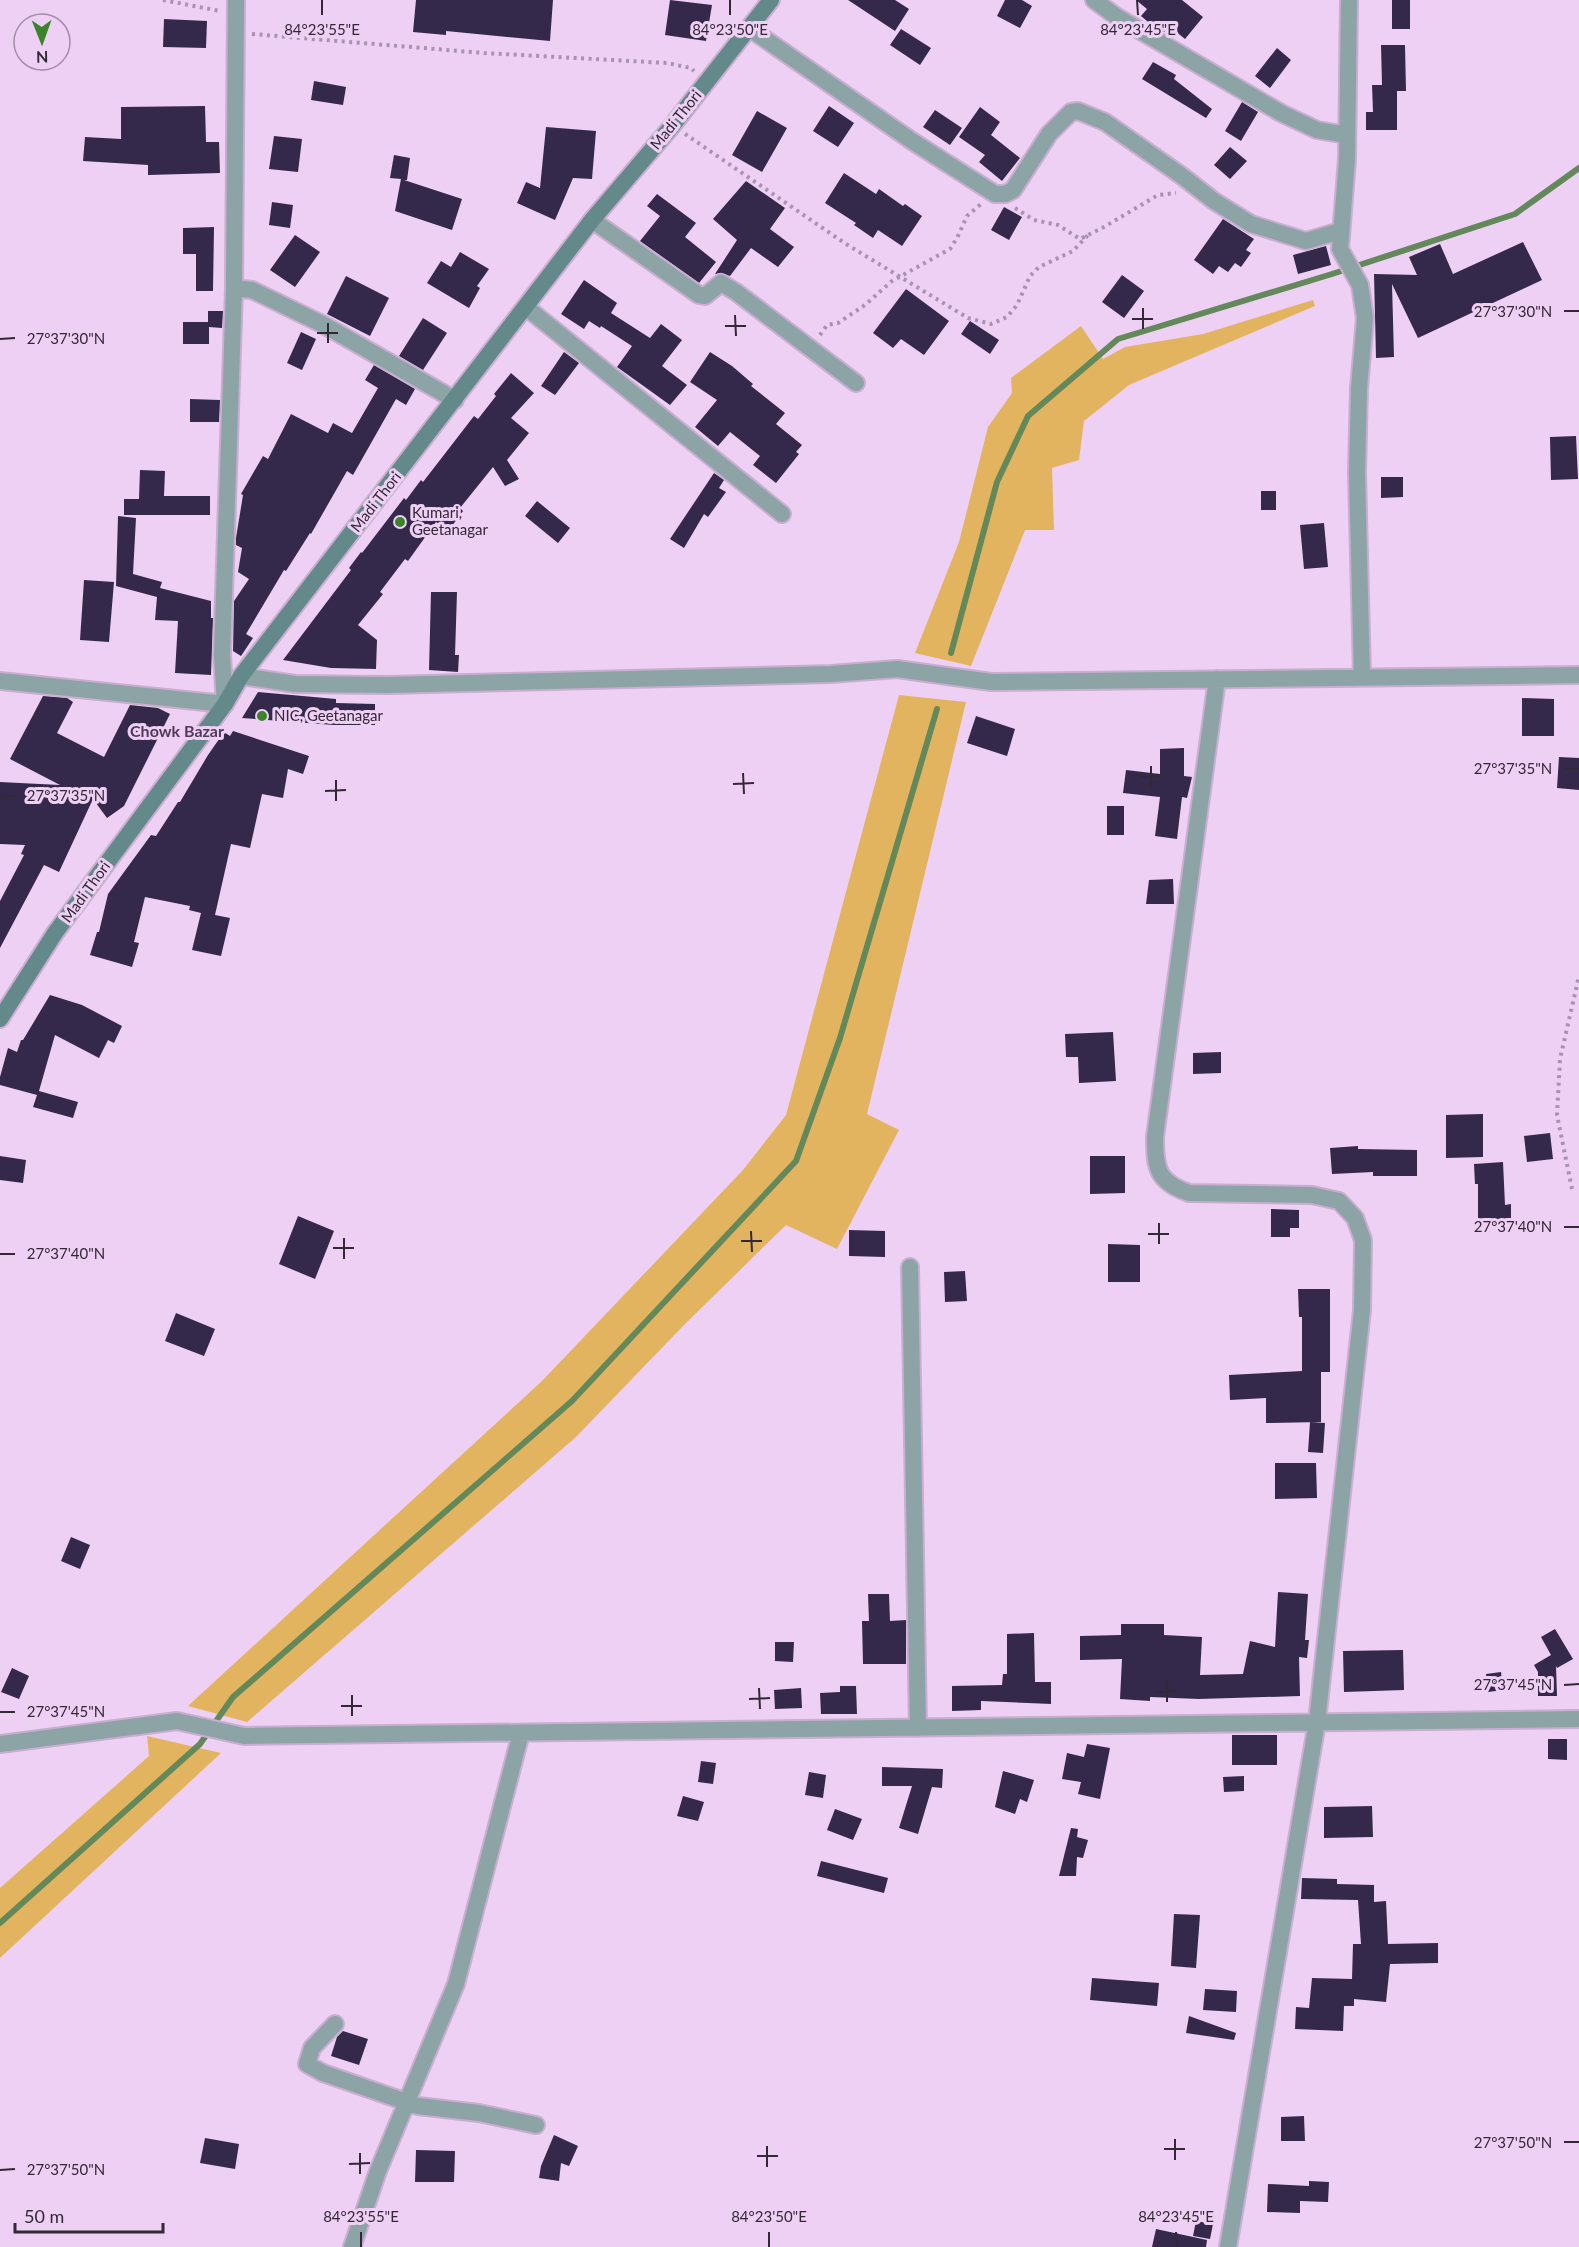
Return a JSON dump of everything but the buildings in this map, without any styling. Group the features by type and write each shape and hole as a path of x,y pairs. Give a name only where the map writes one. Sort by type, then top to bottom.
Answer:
{"main road":[{"name":"Madi Thori","path":"0,1019 55,933 225,704 241,676 527,308 592,220 672,126 771,0"}],"street":[{"path":"1094,0 1117,17 1281,113 1317,130 1347,135"},
{"path":"1349,0 1347,135 1340,249 1360,285 1365,318 1359,387 1357,473 1362,677"},
{"path":"0,681 225,704 222,655 234,288 236,7"},
{"path":"749,28 992,192 1005,194 1013,190 1049,134 1071,112 1078,111 1105,122 1251,224 1306,241 1341,231"},
{"path":"592,220 699,295 705,296 721,283 730,288 856,383"},
{"path":"234,288 252,291 324,324 455,400"},
{"path":"527,308 782,514"},
{"path":"241,676 295,684 387,685 831,674 897,669 992,682 1579,675"},
{"path":"1217,679 1155,1137 1155,1161 1162,1176 1172,1187 1189,1193 1312,1196 1339,1201 1355,1218 1363,1240 1362,1310 1317,1722 1228,2247"},
{"path":"910,1267 918,1728"},
{"path":"0,1744 177,1721 244,1736 1579,1719"},
{"path":"352,2247 378,2171 456,1984 521,1733"},
{"path":"335,2024 312,2048 307,2064 323,2073 418,2106 479,2113 536,2125"}],"path":[{"path":"163,0 236,7"},
{"path":"236,33 484,53 667,63 691,68 705,83"},
{"path":"672,126 846,244 968,318 991,324 1007,316 1017,305 1030,276 1039,267 1073,251 1088,235"},
{"path":"815,344 827,325 838,323 892,281 950,249 967,216 992,192 1034,220 1058,225 1080,239 1158,195 1201,190"},
{"path":"1572,1189 1557,1115 1557,1103 1560,1059 1579,976"}],"shaded area":[{"path":"1313,300 1315,306 1129,385 1084,421 1079,460 1052,468 1054,530 1025,530 971,666 915,653 959,542 988,427 1012,393 1011,378 1081,326 1103,359 1125,347 1203,334"},
{"path":"899,695 966,702 867,1114 899,1130 837,1249 786,1225 684,1325 576,1437 247,1722 188,1706 542,1381 743,1170 786,1115"},
{"path":"147,1736 221,1753 0,1958 0,1888 149,1756"}],"waterway":[{"path":"951,653 997,482 1028,416 1118,339 1332,274 1515,214 1579,168"},
{"path":"0,1923 200,1744 233,1697 572,1401 796,1161 840,1038 937,709"}],"place":[{"name":"Kumari, Geetanagar","path":"400,522"},
{"name":"NIC, Geetanagar","path":"262,716"}],"district":[{"name":"Chowk Bazar","path":"177,731"}]}
